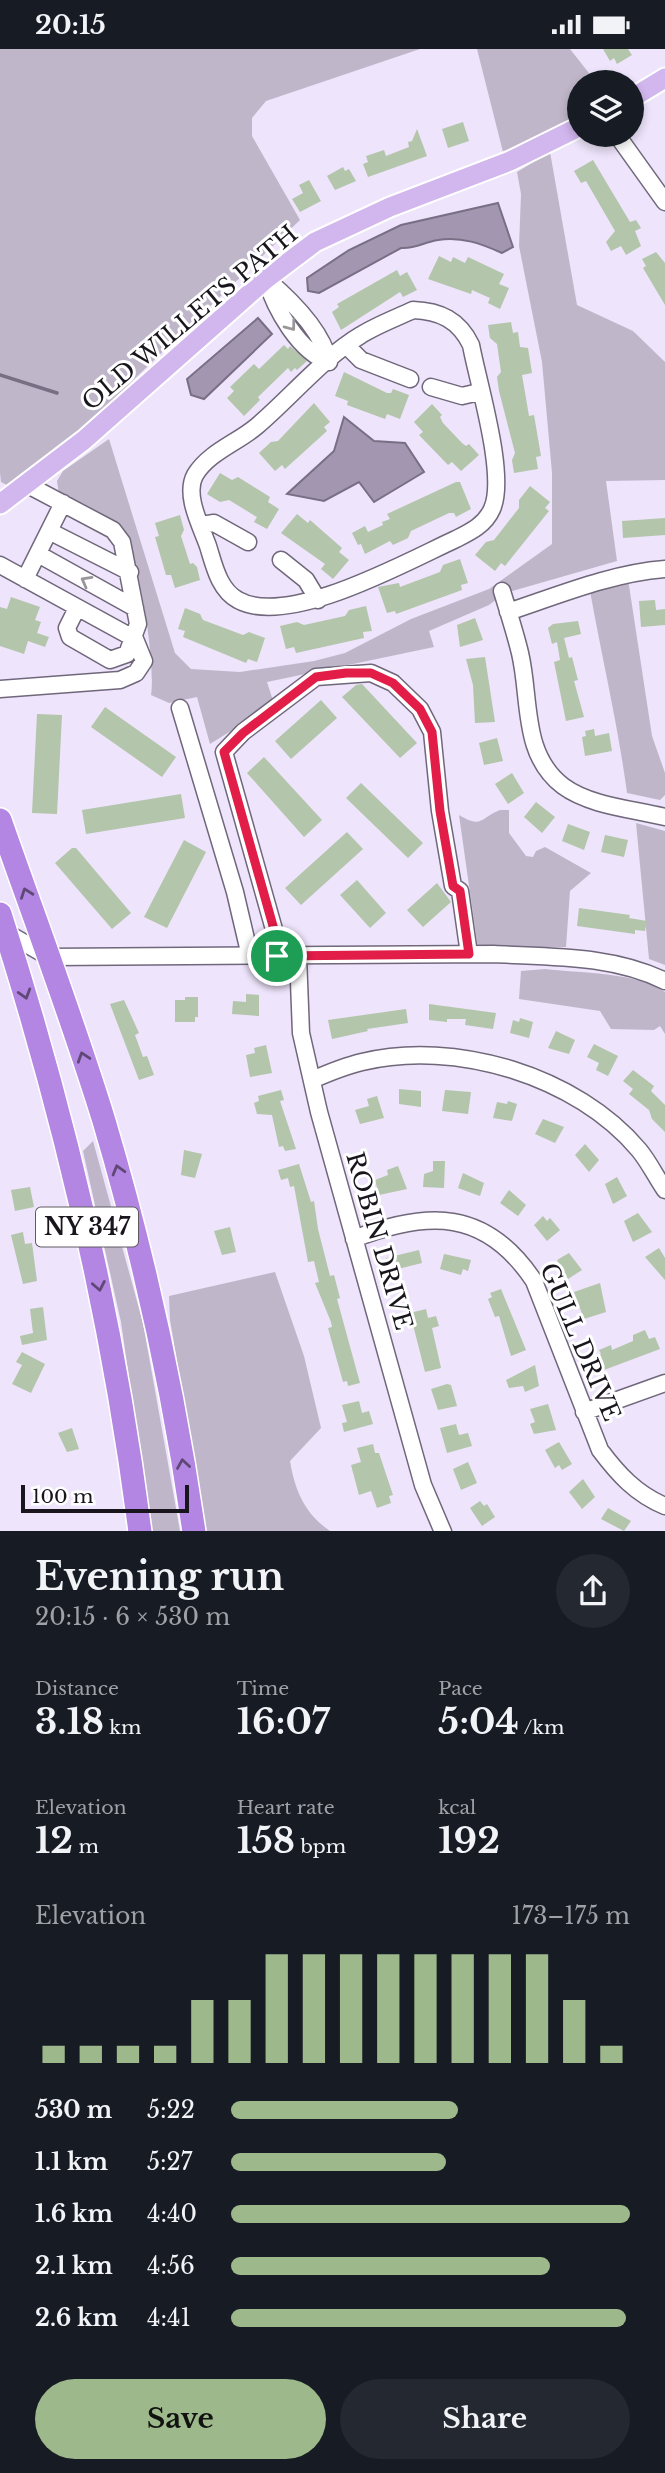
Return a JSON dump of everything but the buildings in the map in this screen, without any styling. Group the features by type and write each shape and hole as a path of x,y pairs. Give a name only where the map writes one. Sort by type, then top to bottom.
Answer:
{"highway":[{"name":"NY 347","path":"0,820 91,1081 137,1240 172,1400 194,1531"},
{"name":"NY 347","path":"2,924 46,1066 89,1234 120,1394 140,1531"}],"main road":[{"path":"644,91 665,78"},
{"name":"OLD WILLETS PATH","path":"0,505 83,440 267,279 315,242 335,231 510,161 567,133"}],"street":[{"path":"626,147 664,197"},
{"path":"267,279 274,304 314,357 329,362"},
{"path":"413,310 443,315 465,332 471,345 496,463 495,503 485,521 456,539 318,600 281,609 262,608 238,600 227,592 216,573 191,494 196,473 218,452 255,428 347,346 358,336 413,310"},
{"path":"347,346 361,361 410,379"},
{"path":"431,387 462,396 480,392"},
{"path":"26,484 113,530 122,542 130,572 138,624 135,639 127,654 110,660 70,637 67,628 77,607"},
{"path":"25,579 63,503"},
{"path":"201,525 214,523 247,541"},
{"path":"49,531 130,572"},
{"path":"38,554 135,608"},
{"path":"281,560 306,580 318,600"},
{"path":"0,565 135,639 144,660 136,673 120,680 0,689"},
{"path":"508,612 620,577 665,569"},
{"path":"502,591 520,652 533,744 547,770 564,787 592,800 665,817"},
{"path":"277,956 264,894 224,752 243,733 316,677 371,673 393,683 411,700 432,732 443,840 453,886 460,891 469,954"},
{"path":"180,708 235,892 250,956"},
{"path":"2,924 49,957 469,954 566,957 639,970 665,981"},
{"name":"ROBIN DRIVE","path":"298,956 301,1033 312,1080 423,1485 443,1531"},
{"path":"312,1080 363,1062 423,1057 460,1058 525,1073 581,1101 609,1123 638,1149 665,1190"},
{"name":"GULL DRIVE","path":"354,1239 393,1224 435,1220 482,1231 502,1244 521,1262 534,1281 600,1450 616,1472 634,1489 665,1506"},
{"path":"584,1412 665,1383"}],"shaded area":[{"path":"0,49 420,49 266,101 252,118 252,136 300,220 100,412 81,436 11,487 1,482 0,473"},
{"path":"477,49 570,49 587,70 567,70 567,122 504,156"},
{"path":"550,152 577,305 633,331 665,362 665,480 606,481 617,561 505,593 489,605 429,631 434,647 267,682 274,704 210,744 197,697 169,703 151,695 151,658 144,606 125,536 114,521 59,495 57,481 63,471 109,439 175,653 191,669 240,672 314,661 345,653 411,619 489,589 552,544 552,473 542,362 519,246 521,194 517,172"},
{"path":"498,203 513,247 502,253 463,240 433,241 401,248 319,293 308,291 307,278 349,250 401,225"},
{"path":"258,318 272,334 204,399 191,395 187,379"},
{"path":"344,417 374,441 405,443 424,472 374,502 359,482 324,501 287,494 334,451"},
{"path":"628,579 652,736 665,773 665,795 660,800 627,793 590,591"},
{"path":"500,810 509,810 509,833 526,856 533,857 536,851 545,847 591,873 570,891 566,947 478,949 459,815 477,822"},
{"path":"636,823 665,831 665,965 649,959"},
{"path":"545,969 624,977 653,985 665,992 665,1034 660,1026 654,1030 611,1029 600,1011 519,999 521,971"},
{"path":"93,1141 143,1323 180,1531 151,1531 121,1322 83,1151"},
{"path":"275,1272 304,1356 321,1428 290,1461 292,1472 298,1492 308,1509 330,1531 206,1531 170,1320 169,1296"}],"waterway":[{"path":"0,375 57,393"}],"route":[{"path":"371,673 393,683 420,709 432,732 443,840 453,886 460,891 469,954 277,956 275,933 224,752 243,733 316,677 371,673"}]}
